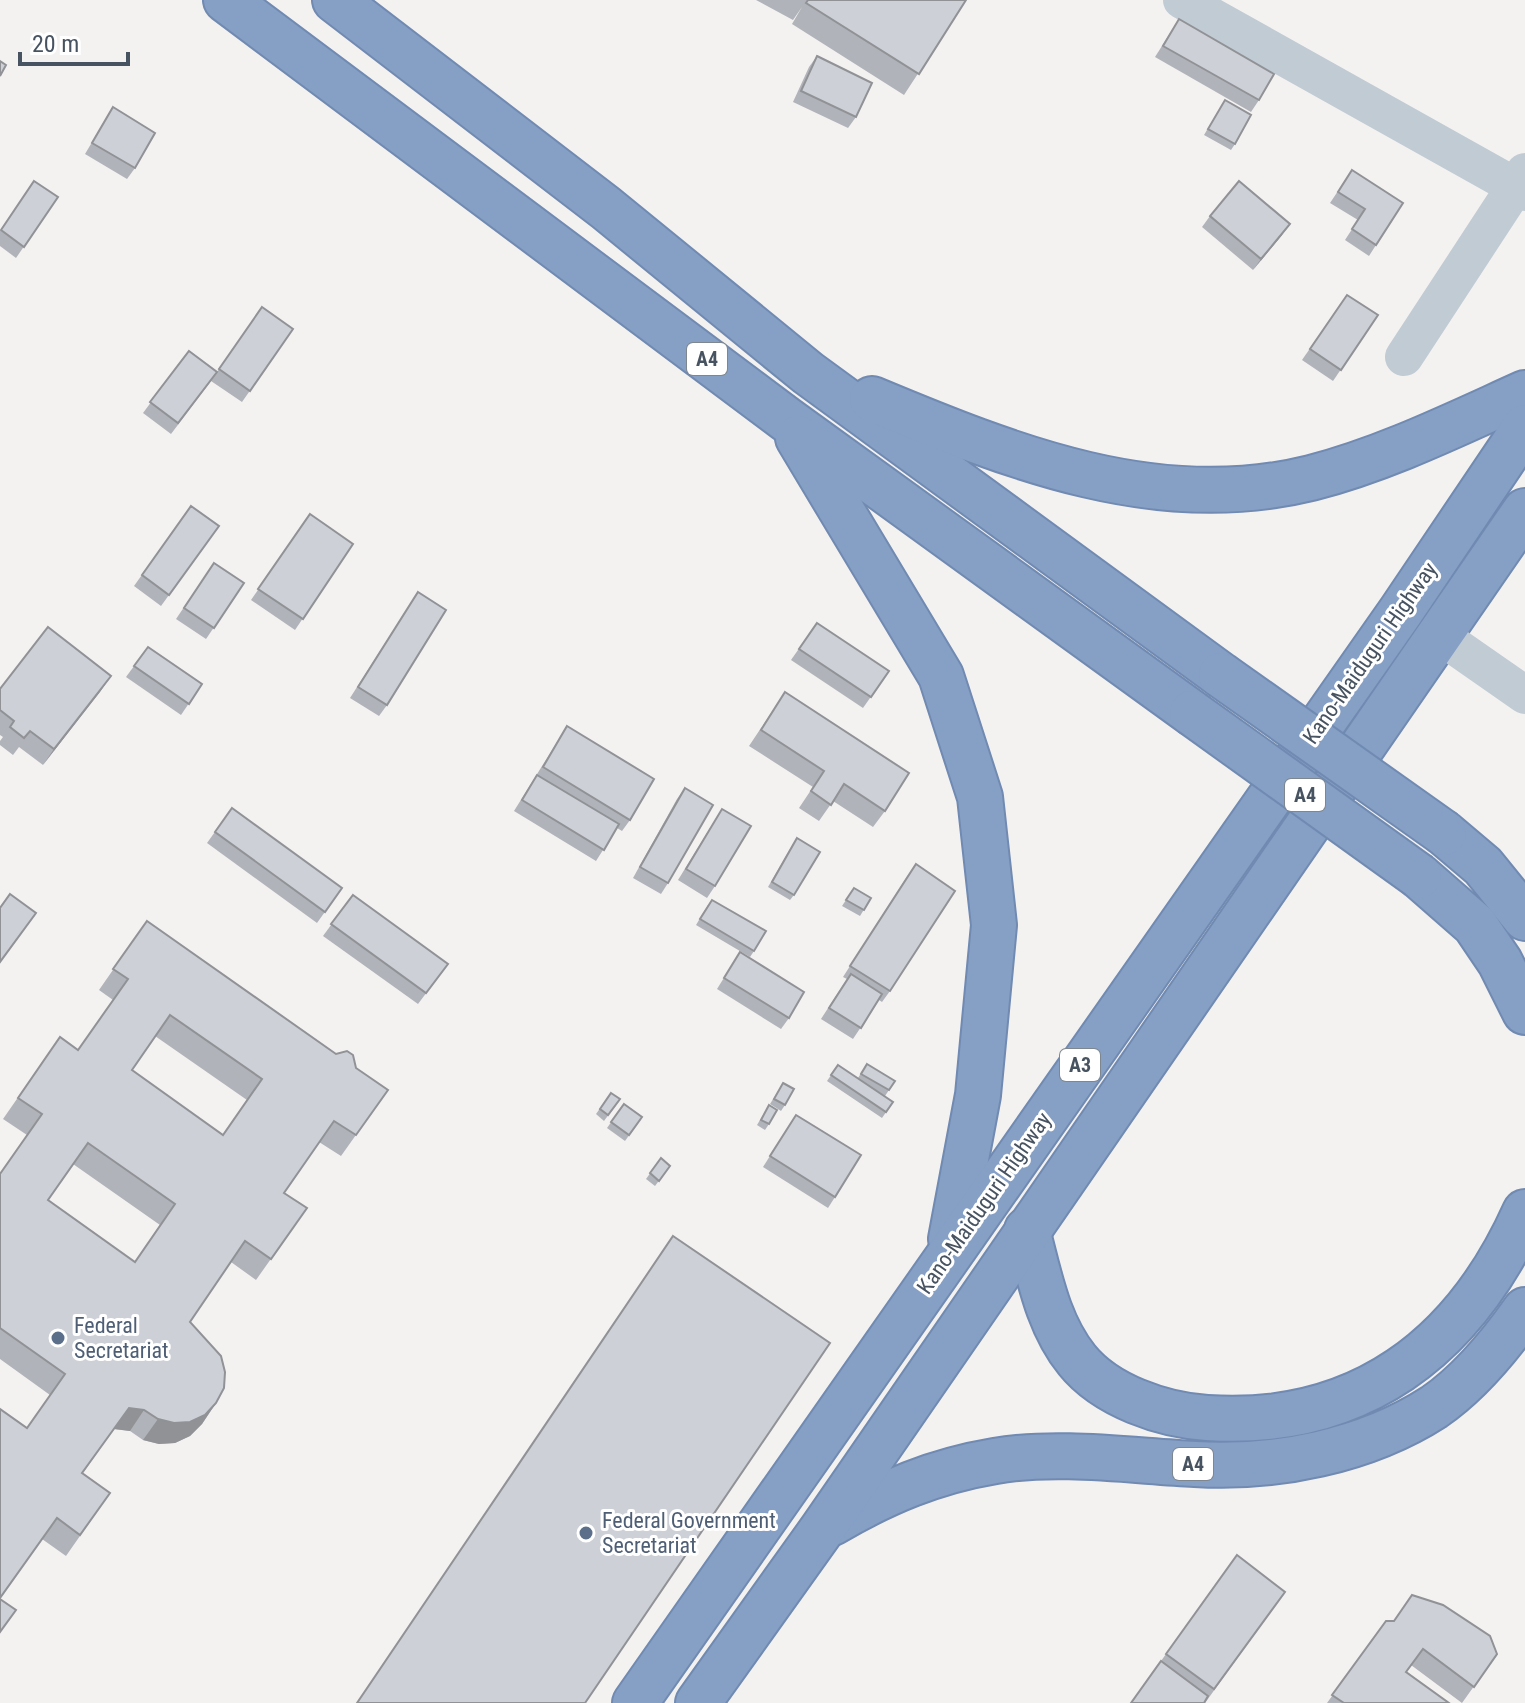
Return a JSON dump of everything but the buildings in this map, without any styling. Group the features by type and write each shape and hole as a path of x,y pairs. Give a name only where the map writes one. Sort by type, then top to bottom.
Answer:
{"highway":[{"name":"A4","path":"226,0 786,419 1419,876 1475,925 1525,1012"},
{"name":"A4","path":"335,0 606,208 808,373 1221,675 1444,833 1483,866 1525,918"},
{"path":"808,373 995,450 1127,486 1216,490 1310,478 1414,443 1525,393"},
{"path":"786,419 941,676 980,797 994,925 978,1095 949,1251"},
{"name":"Kano-Maiduguri Highway","path":"635,1703 1392,623 1525,427"},
{"name":"Kano-Maiduguri Highway","path":"698,1703 823,1528 1525,511"},
{"name":"A4","path":"1027,1230 1056,1328 1078,1361 1102,1382 1179,1416 1270,1419 1310,1412 1362,1393 1389,1379 1421,1355 1470,1306 1502,1260 1525,1212"},
{"name":"A4","path":"823,1528 898,1487 927,1476 998,1460 1265,1464 1324,1453 1399,1425 1435,1406 1468,1378 1525,1310"}],"street":[{"path":"1182,0 1522,183 1404,357"},
{"path":"1439,635 1525,695"}],"place":[{"name":"Federal Secretariat","path":"58,1338"},
{"name":"Federal Government Secretariat","path":"586,1533"}]}
